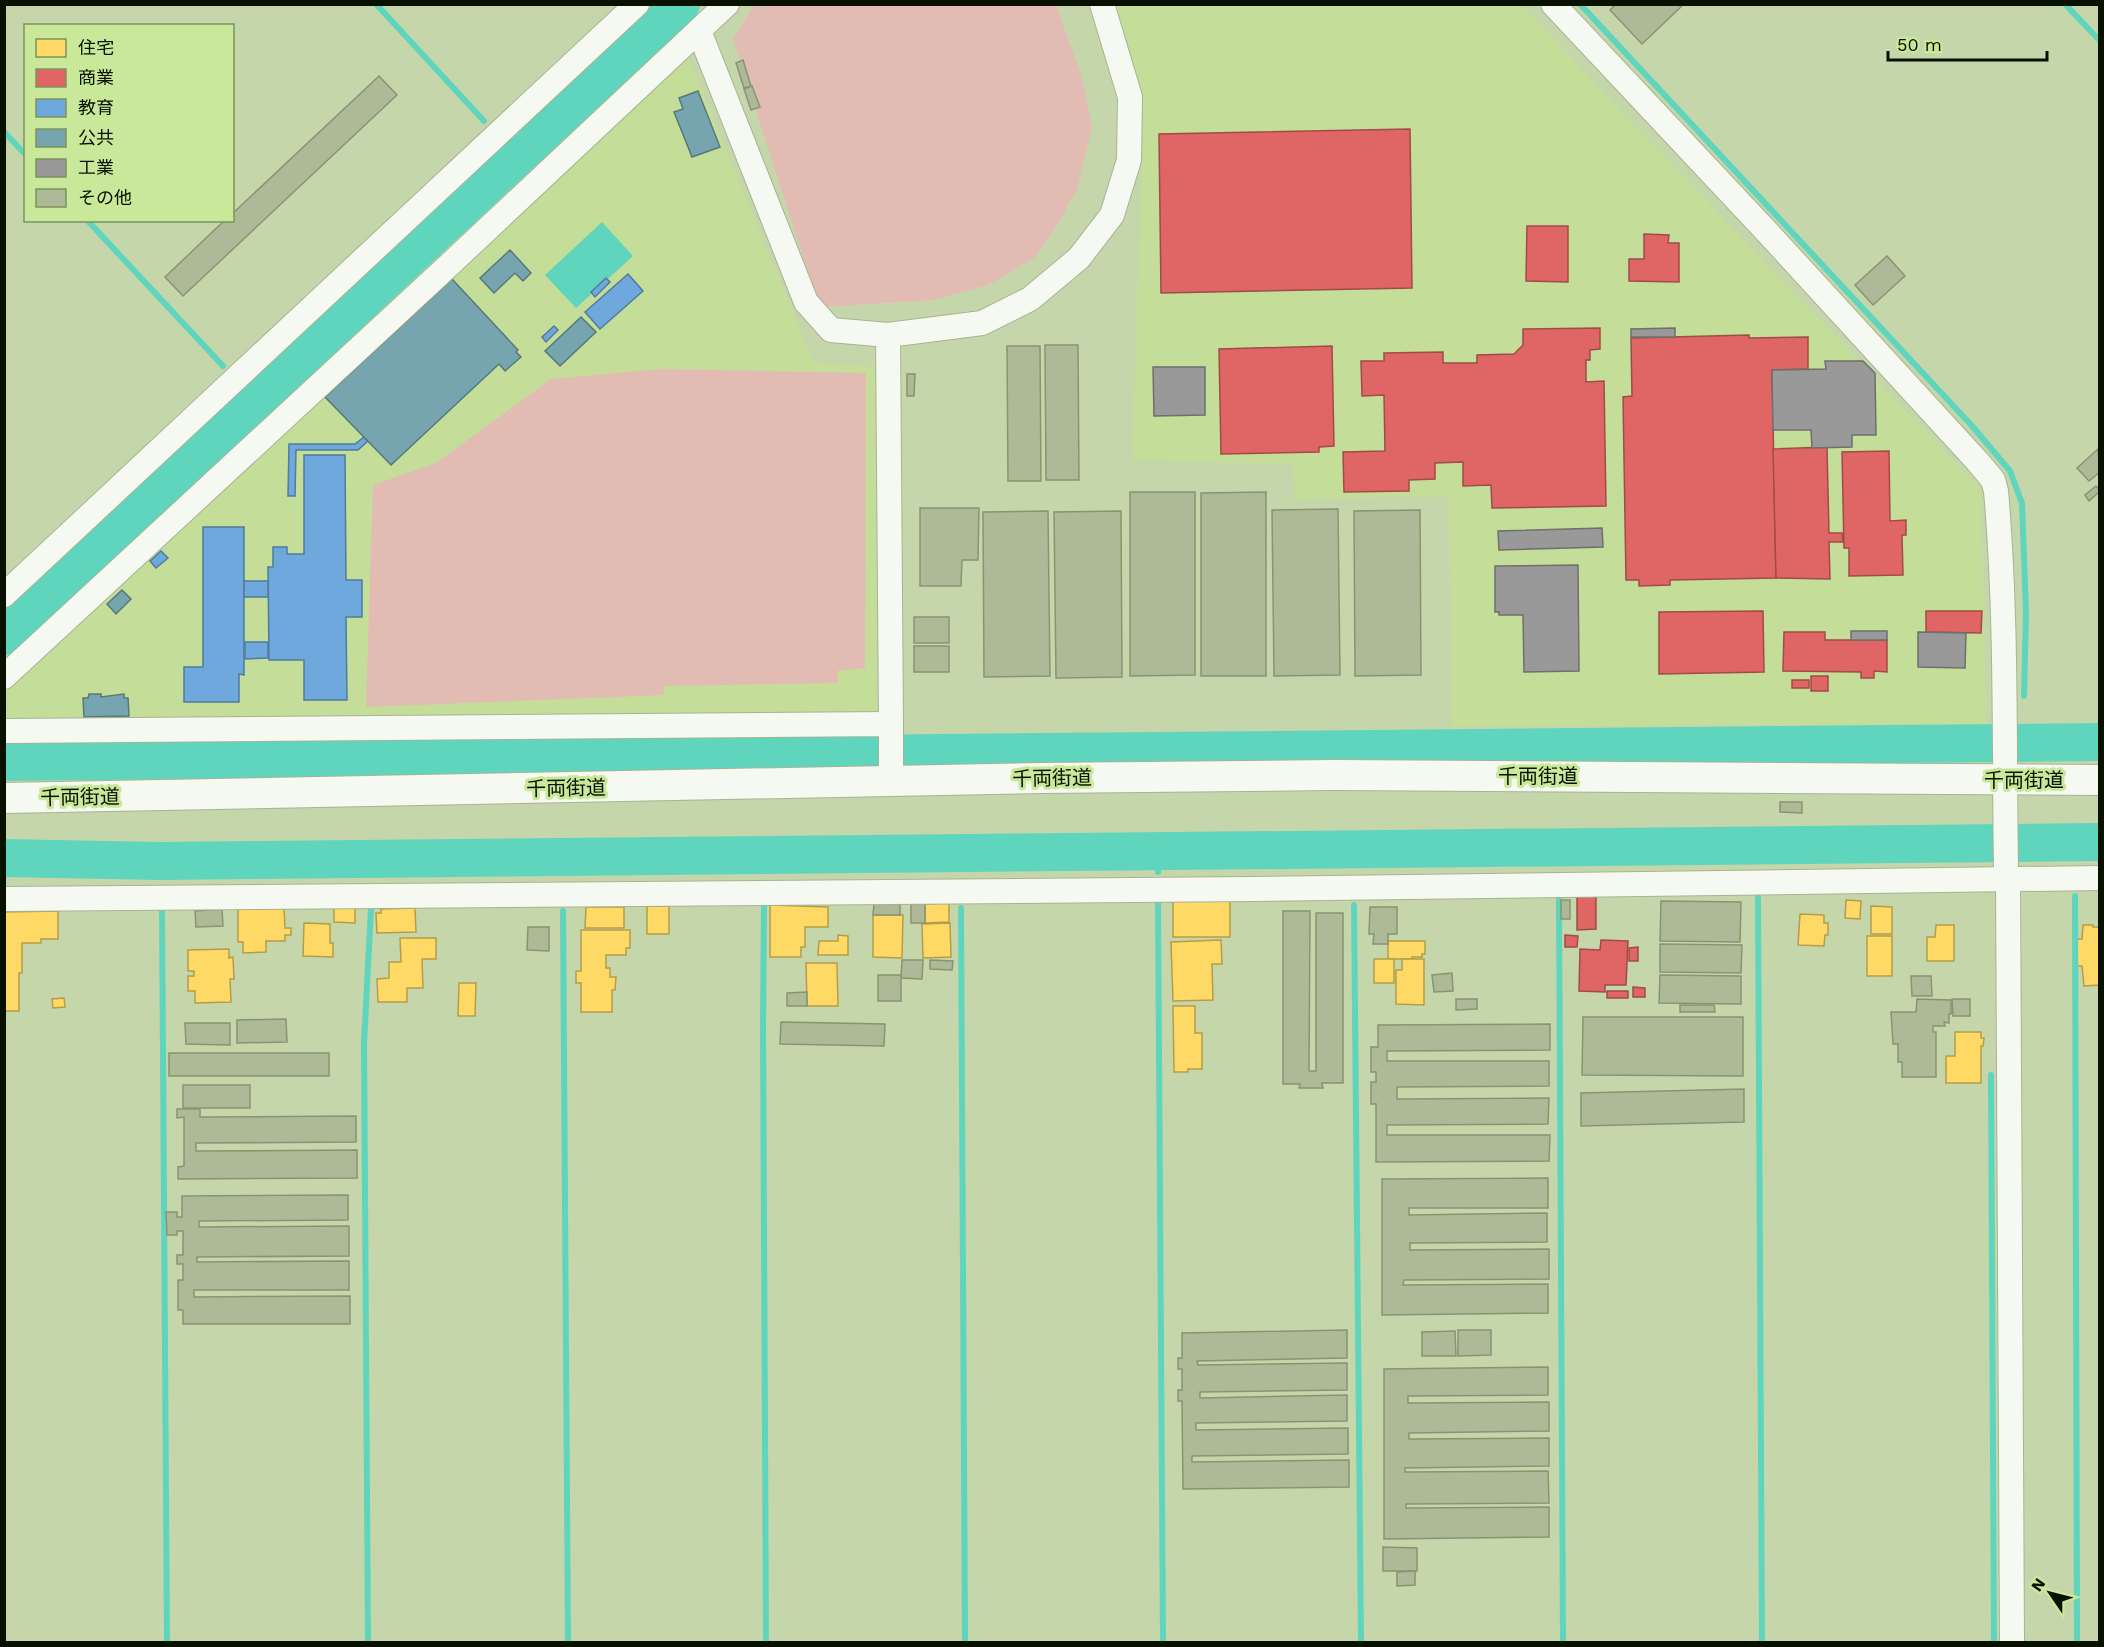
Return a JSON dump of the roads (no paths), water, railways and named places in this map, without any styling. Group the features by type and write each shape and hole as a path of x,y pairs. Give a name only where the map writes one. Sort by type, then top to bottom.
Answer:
{"street":[{"path":"4,595 637,4"},
{"path":"4,677 441,273 727,4"},
{"path":"699,31 806,302 831,330 888,335 982,323 1030,299 1079,258 1112,215 1129,160 1130,97 1102,4"},
{"path":"1553,4 1768,233 1993,480 1996,491 2004,594 2012,1642"},
{"path":"4,731 891,751 888,335"},
{"name":"千両街道","path":"4,798 891,751 1322,776 2100,780"},
{"path":"4,899 1243,889 2007,875 2100,879"}],"water":[{"path":"602,222 633,256 576,308 545,275"}],"waterway":[{"path":"376,4 484,121"},
{"path":"4,636 681,4"},
{"path":"1580,4 1973,427 2010,471 2022,503 2026,613 2024,696"},
{"path":"2065,4 2100,41"},
{"path":"4,132 24,153"},
{"path":"506,147 517,158"},
{"path":"89,222 223,366"},
{"path":"250,395 256,401"},
{"path":"4,762 2100,742"},
{"path":"2075,842 2076,852"},
{"path":"4,858 160,861 2100,842"},
{"path":"1756,845 1757,854"},
{"path":"1559,847 1559,858"},
{"path":"1355,849 1355,859"},
{"path":"1158,851 1158,872"},
{"path":"961,853 961,862"},
{"path":"765,855 765,862"},
{"path":"564,864 565,857"},
{"path":"374,858 374,869"},
{"path":"160,861 160,872"},
{"path":"2075,896 2077,1642"},
{"path":"1758,897 1762,1642"},
{"path":"1559,900 1563,1642"},
{"path":"764,903 766,1642"},
{"path":"1158,903 1163,1642"},
{"path":"1354,905 1361,1642"},
{"path":"368,1642 364,1043 371,908"},
{"path":"961,908 965,1642"},
{"path":"162,911 167,1642"},
{"path":"563,911 568,1642"},
{"path":"1991,1075 1994,1642"}]}
